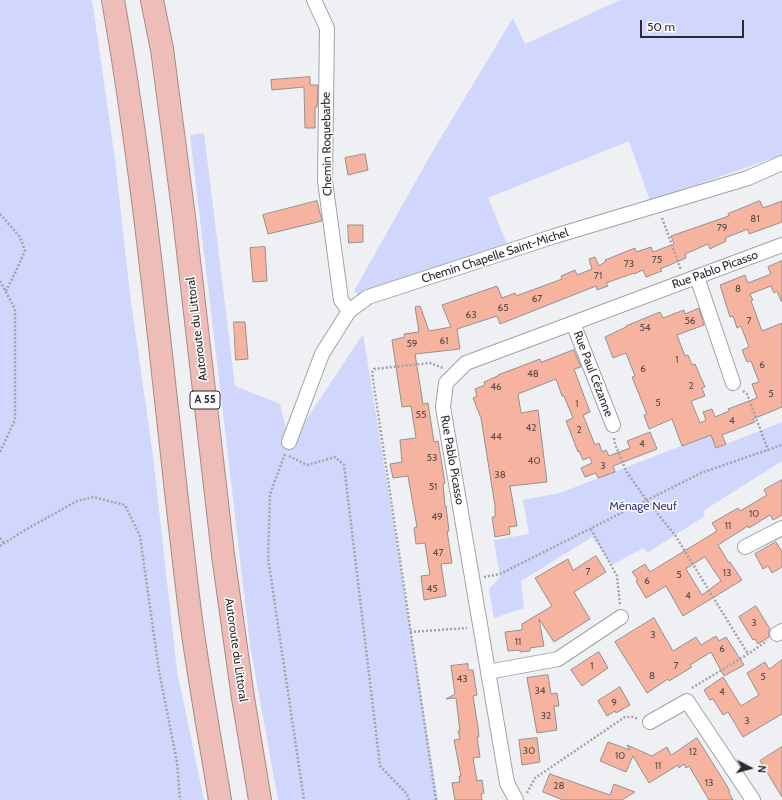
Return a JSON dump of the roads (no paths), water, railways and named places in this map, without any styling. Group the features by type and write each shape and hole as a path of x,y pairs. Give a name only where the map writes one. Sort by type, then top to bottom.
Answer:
{"highway":[{"path":"113,0 148,234 188,598 220,800"},
{"name":"Autoroute du Littoral","path":"152,0 162,49 184,217 225,570 243,698 260,800"}],"street":[{"name":"Chemin Roquebarbe","path":"314,0 327,28 325,180 341,300 349,311"},
{"name":"Chemin Chapelle Saint-Michel","path":"287,448 322,354 349,311 368,297 555,236 748,178 782,163"},
{"name":"Rue Pablo Picasso","path":"521,798 507,783 443,407 446,383 466,363 782,245"},
{"path":"691,279 732,383"},
{"name":"Rue Paul Cézanne","path":"573,323 613,425"},
{"path":"745,547 782,528"},
{"path":"488,672 558,659 621,617"},
{"path":"650,722 687,702 753,800"}],"park label":[{"name":"Ménage Neuf","path":"643,506"}]}
